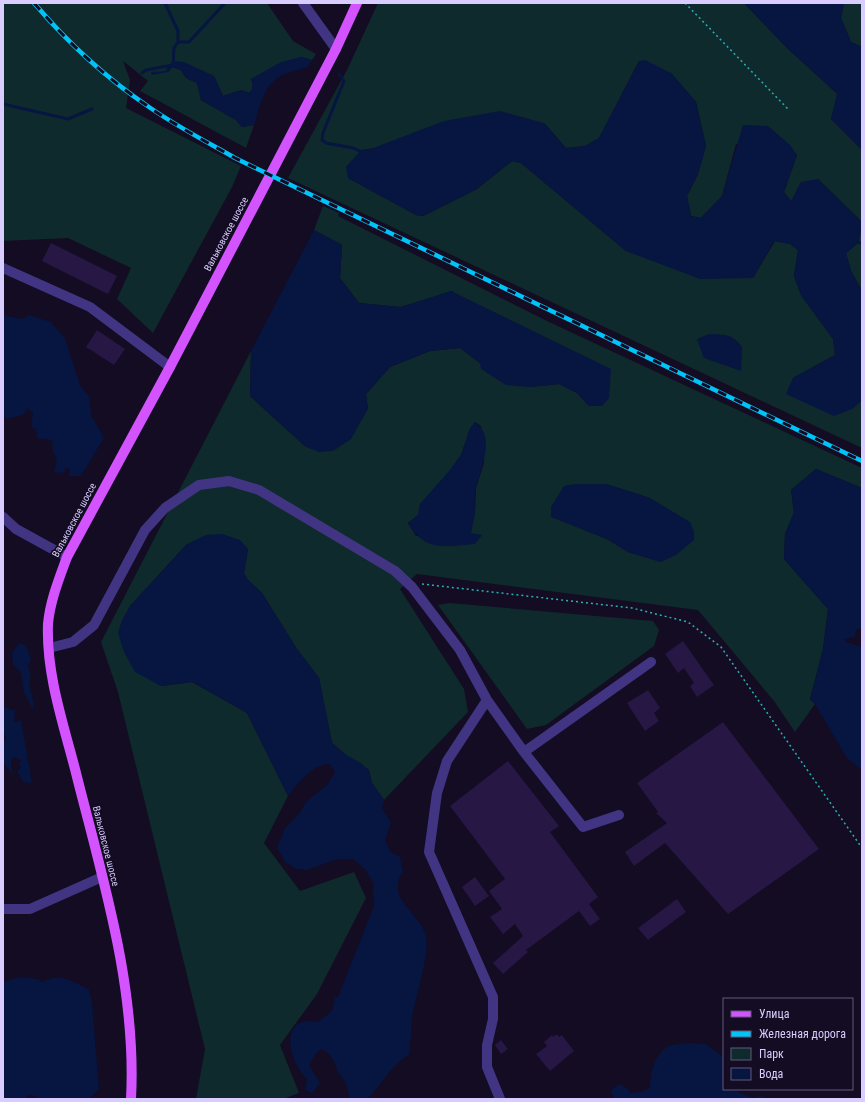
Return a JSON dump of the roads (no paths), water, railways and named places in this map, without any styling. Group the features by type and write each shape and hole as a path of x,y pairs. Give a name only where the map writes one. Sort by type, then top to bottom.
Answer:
{"main road":[{"name":"Вальковское шоссе","path":"131,1099 133,1071 130,1027 124,979 102,876 59,708 49,648 48,623 54,596 67,557 170,366 336,49 357,3"}],"lane":[{"path":"303,3 336,49"},
{"path":"3,268 90,307 170,366"},
{"path":"49,648 74,642 94,625 145,530 165,508 199,485 229,481 259,490 395,571 412,587 460,650 487,700 524,752 583,828 619,815"},
{"path":"3,517 16,529 67,557"},
{"path":"524,752 651,662"},
{"path":"487,700 447,761 437,793 429,852 493,997 493,1019 487,1045 487,1068 500,1099"},
{"path":"3,909 30,909 102,876"}],"water":[{"path":"744,3 844,3 841,18 851,42 862,47 862,150 831,119 837,94 787,48"},
{"path":"301,57 312,60 308,67 287,73 273,82 264,94 254,125 242,127 236,120 201,100 197,83 186,78 181,70 172,67 168,72 152,75 151,72 165,71 173,61 184,62 214,76 223,96 241,90 249,93 253,87 251,79 281,62"},
{"path":"645,60 671,73 696,102 706,146 698,174 687,196 691,216 701,218 722,196 743,125 768,126 790,145 797,155 784,192 791,201 801,182 818,179 862,222 858,243 846,253 851,271 862,291 862,400 852,409 834,416 786,394 793,378 835,355 833,339 801,295 794,276 798,250 790,244 774,241 753,278 700,279 626,251 521,163 512,161 477,189 423,216 416,215 348,178 346,167 361,150 368,150 444,121 500,111 544,123 566,148 585,146 599,138 639,61"},
{"path":"314,230 342,245 340,278 359,303 401,307 451,291 611,369 609,398 602,406 589,406 577,393 559,384 529,387 506,385 481,369 480,363 460,348 430,351 390,367 366,394 368,409 351,439 333,451 319,452 306,447 250,396 251,351"},
{"path":"3,311 7,316 22,319 29,315 51,322 65,338 80,385 89,397 91,415 104,438 81,476 69,476 70,469 66,468 64,473 54,472 57,458 53,452 52,440 37,438 36,429 31,427 33,413 27,408 24,415 5,419 3,401"},
{"path":"709,334 728,336 738,342 742,347 741,371 704,358 697,339"},
{"path":"475,422 485,435 486,444 475,491 475,512 471,533 482,535 475,544 437,546 422,539 415,533 408,523 418,515 420,504 461,455 470,429"},
{"path":"816,469 862,488 862,630 860,628 856,630 855,637 844,639 846,642 862,647 862,770 847,758 815,704 810,700 823,649 828,609 784,559 785,534 794,512 791,490"},
{"path":"579,484 606,484 650,498 690,522 694,532 694,540 676,555 661,562 628,552 607,539 551,517 551,507 564,486"},
{"path":"222,534 240,540 248,549 244,573 248,580 262,593 297,649 319,678 332,743 346,755 361,763 369,771 372,783 384,800 382,809 391,822 385,841 391,852 400,857 403,872 398,881 398,889 406,905 423,928 426,936 426,954 412,1018 409,1055 397,1064 373,1094 367,1099 350,1099 344,1080 339,1074 333,1060 325,1051 321,1049 314,1056 309,1065 320,1083 312,1093 305,1090 307,1079 300,1071 291,1051 290,1040 292,1032 297,1025 306,1021 318,1022 332,1011 335,997 338,997 374,906 373,883 366,870 353,859 338,859 307,870 297,869 286,863 277,848 285,828 299,814 306,802 328,784 335,772 330,764 317,767 301,780 288,796 247,713 193,682 161,686 135,672 124,652 118,633 122,620 130,606 187,544 206,535"},
{"path":"19,643 26,645 31,659 28,666 31,675 30,689 34,706 33,710 24,692 21,673 13,664 12,653"},
{"path":"3,706 15,711 14,722 21,720 32,783 23,782 17,771 21,768 19,764 22,761 15,757 11,759 12,774 3,762 3,742 6,739 3,729"},
{"path":"20,977 37,979 43,982 54,978 66,979 89,990 92,1002 99,1090 88,1099 42,1099 30,1095 23,1099 3,1099 3,982"},
{"path":"690,1043 706,1044 723,1056 723,1090 737,1090 738,1092 753,1098 763,1096 765,1099 614,1099 611,1090 619,1084 627,1088 630,1093 644,1091 650,1088 651,1077 656,1060 667,1047"}],"waterway":[{"path":"165,3 178,31 178,42 174,48 173,65"},
{"path":"178,42 189,42 225,3"},
{"path":"142,73 146,70 173,65"},
{"path":"339,74 344,81 323,133 322,140 326,143 353,148 364,153"},
{"path":"3,104 68,119 92,109"},
{"path":"855,242 862,243"}],"railway":[{"path":"34,3 74,46 133,96 170,121 235,158 862,461"}]}
